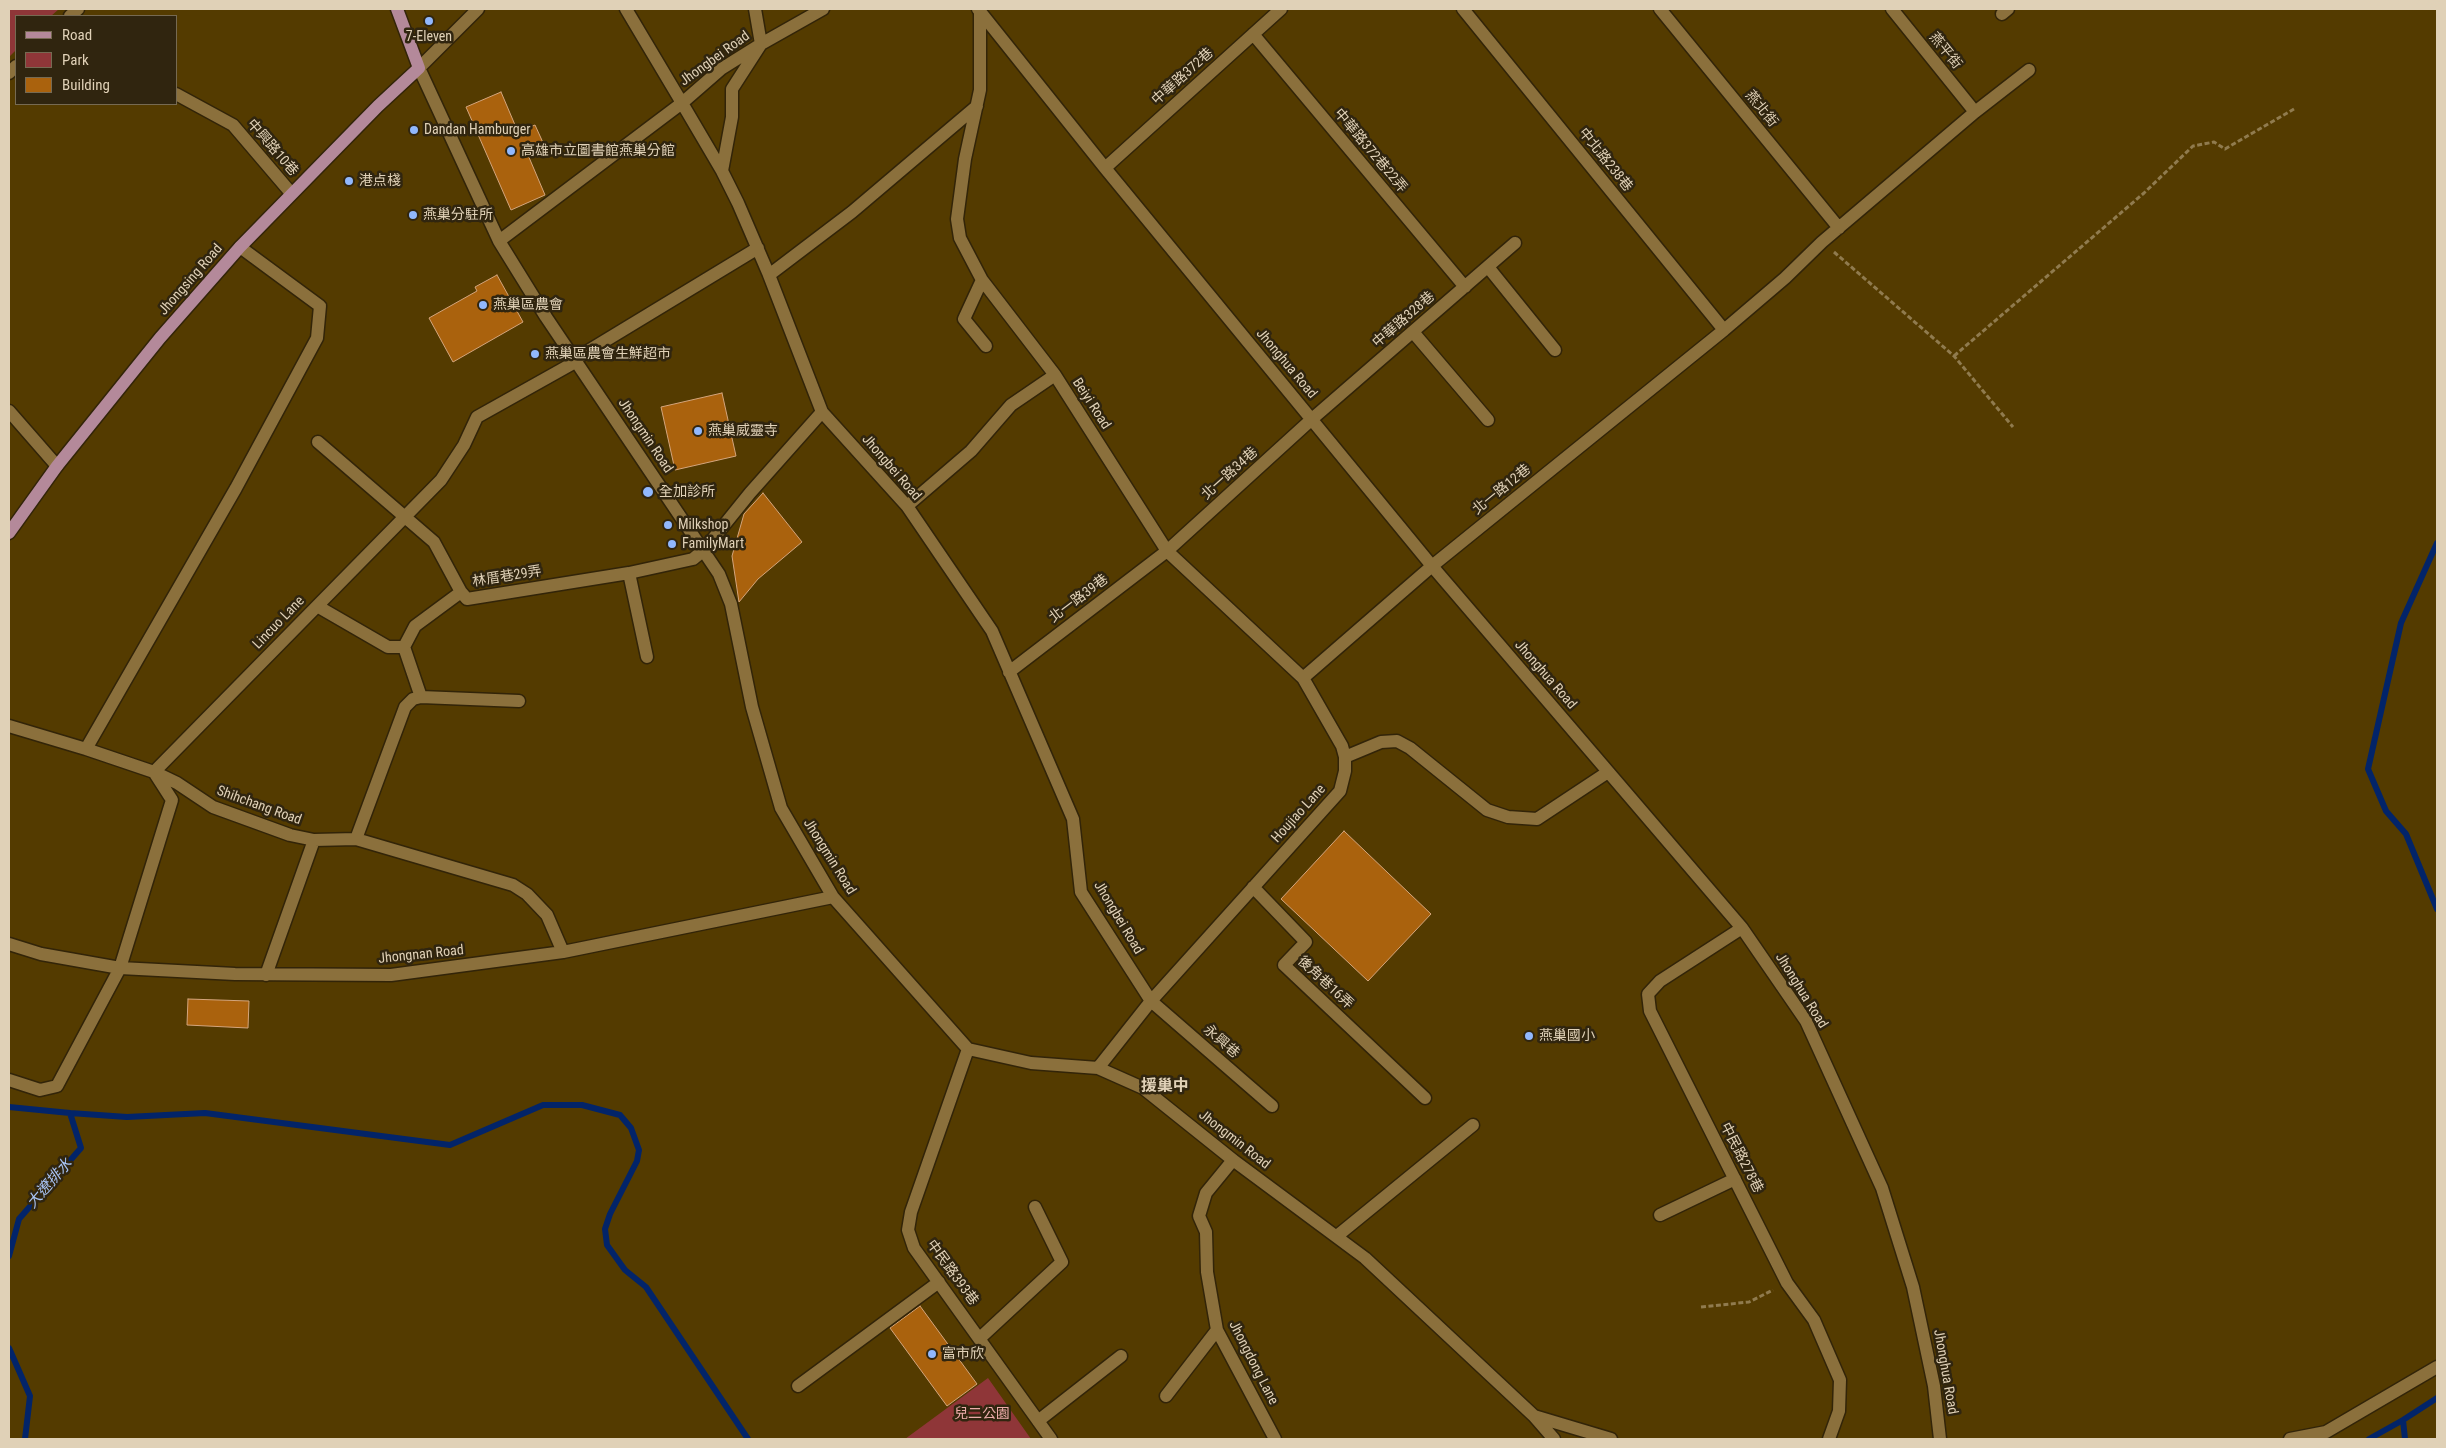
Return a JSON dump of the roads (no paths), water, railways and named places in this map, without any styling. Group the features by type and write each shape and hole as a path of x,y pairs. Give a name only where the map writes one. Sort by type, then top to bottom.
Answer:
{"main road":[{"name":"Jhongmin Road","path":"397,9 419,68"},
{"name":"Jhongsing Road","path":"9,533 57,466 160,338 240,247 378,106 419,68"}],"street":[{"path":"419,68 478,9"},
{"path":"498,241 682,103 626,9"},
{"path":"722,170 732,117 732,89 761,44 756,9"},
{"name":"Jhongbei Road","path":"823,9 761,44 722,70 682,103 722,170 758,248 822,412 907,506 992,631 1073,819 1081,892 1151,1001"},
{"name":"中華路372巷","path":"1105,168 1281,9"},
{"name":"中北路238巷","path":"1463,9 1724,330"},
{"name":"燕北街","path":"1660,9 1839,228"},
{"name":"燕平街","path":"1892,9 1974,112"},
{"name":"Beiyi Road","path":"979,10 980,90 965,159 957,219 960,238 982,280 1055,375 1167,551 1303,678 1342,746 1345,757"},
{"name":"Jhonghua Road","path":"979,10 1105,168 1432,566 1742,928 1806,1021 1882,1188 1913,1286 1934,1386 1940,1439"},
{"name":"中華路372巷22弄","path":"1253,34 1464,287"},
{"name":"Jhongmin Road","path":"419,68 498,241 719,574 731,604 752,707 781,808 833,897 968,1049 1031,1063 1098,1068 1143,1088 1233,1160 1338,1236 1365,1258 1534,1416 1554,1439"},
{"name":"北一路12巷","path":"1303,678 1432,566 1724,330 1785,278 1822,242 1974,112 2029,70"},
{"name":"中興路10巷","path":"178,95 233,125 292,193"},
{"path":"769,275 852,212 977,106"},
{"name":"中華路328巷","path":"1312,419 1515,243"},
{"path":"86,748 236,488 317,338 320,306 240,247"},
{"name":"Lincuo Lane","path":"154,772 441,480 464,445 477,417 576,360 758,248"},
{"path":"1488,267 1555,350"},
{"path":"982,280 964,319 986,346"},
{"path":"1413,332 1488,420"},
{"path":"907,506 971,451 1011,405 1055,375"},
{"path":"9,411 57,466"},
{"path":"704,550 750,493 822,412"},
{"name":"北一路34巷","path":"1167,551 1312,419"},
{"path":"318,442 434,542 461,592"},
{"name":"林厝巷29弄","path":"404,647 415,626 461,592 467,599 629,573 692,559 704,550"},
{"name":"北一路39巷","path":"1009,672 1167,551"},
{"path":"629,573 647,657"},
{"path":"317,606 388,647 404,647 421,697"},
{"path":"356,839 405,707 412,699 421,697 519,701"},
{"name":"Shihchang Road","path":"9,726 86,748 154,772 177,783 213,807 290,835 314,840 356,839 513,885 528,894 546,915 563,952"},
{"path":"1345,757 1382,742 1397,742 1410,748 1487,810 1508,817 1537,819 1608,772"},
{"name":"Houjiao Lane","path":"1098,1068 1151,1001 1340,791 1345,757"},
{"path":"9,1080 40,1090 57,1086 120,968 172,800 154,772"},
{"path":"266,974 314,840"},
{"name":"後角巷16弄","path":"1253,887 1306,942 1284,965 1425,1098"},
{"name":"Jhongnan Road","path":"9,944 41,954 120,968 266,974 391,975 563,952 833,897"},
{"name":"中民路278巷","path":"1742,928 1660,981 1648,994 1650,1011 1787,1283 1814,1320 1840,1380 1839,1411 1828,1439"},
{"name":"永興巷","path":"1151,1001 1272,1106"},
{"name":"中民路393巷","path":"968,1049 911,1212 908,1230 914,1248 1051,1439"},
{"path":"1338,1236 1473,1125"},
{"name":"Jhongdong Lane","path":"1233,1160 1206,1193 1199,1216 1206,1232 1207,1272 1217,1330 1275,1439"},
{"path":"1660,1215 1735,1179"},
{"path":"980,1338 1062,1262 1035,1207"},
{"path":"798,1386 939,1282"},
{"path":"1166,1396 1217,1330"},
{"path":"1038,1421 1121,1356"},
{"path":"2290,1439 2327,1435 2437,1367"},
{"path":"1534,1416 1611,1439"}],"waterway":[{"path":"2437,543 2401,623 2368,769 2386,811 2406,834 2437,909"},
{"path":"70,1113 127,1117 205,1113 450,1145 543,1105 582,1105 620,1115 631,1128 639,1150 637,1161 610,1214 605,1229 607,1245 625,1270 646,1287 748,1439"},
{"name":"大遼排水","path":"9,1107 70,1113 81,1148 19,1219 9,1256"},
{"name":"大遼排水","path":"9,1348 30,1396 25,1439"},
{"path":"2405,1439 2403,1420 2437,1398"},
{"path":"2369,1439 2403,1420"}],"place":[{"name":"7-Eleven","path":"429,21"},
{"name":"Dandan Hamburger","path":"414,130"},
{"name":"高雄市立圖書館燕巢分館","path":"511,151"},
{"name":"港点棧","path":"349,181"},
{"name":"燕巢分駐所","path":"413,215"},
{"name":"燕巢區農會","path":"483,305"},
{"name":"燕巢區農會生鮮超市","path":"535,354"},
{"name":"燕巢威靈寺","path":"698,431"},
{"name":"全加診所","path":"648,492"},
{"name":"Milkshop","path":"668,525"},
{"name":"FamilyMart","path":"672,544"},
{"name":"燕巢國小","path":"1529,1036"},
{"name":"富市欣","path":"932,1354"}],"district":[{"name":"援巢中","path":"1165,1087"}],"park label":[{"name":"兒二公園","path":"982,1414"}]}
